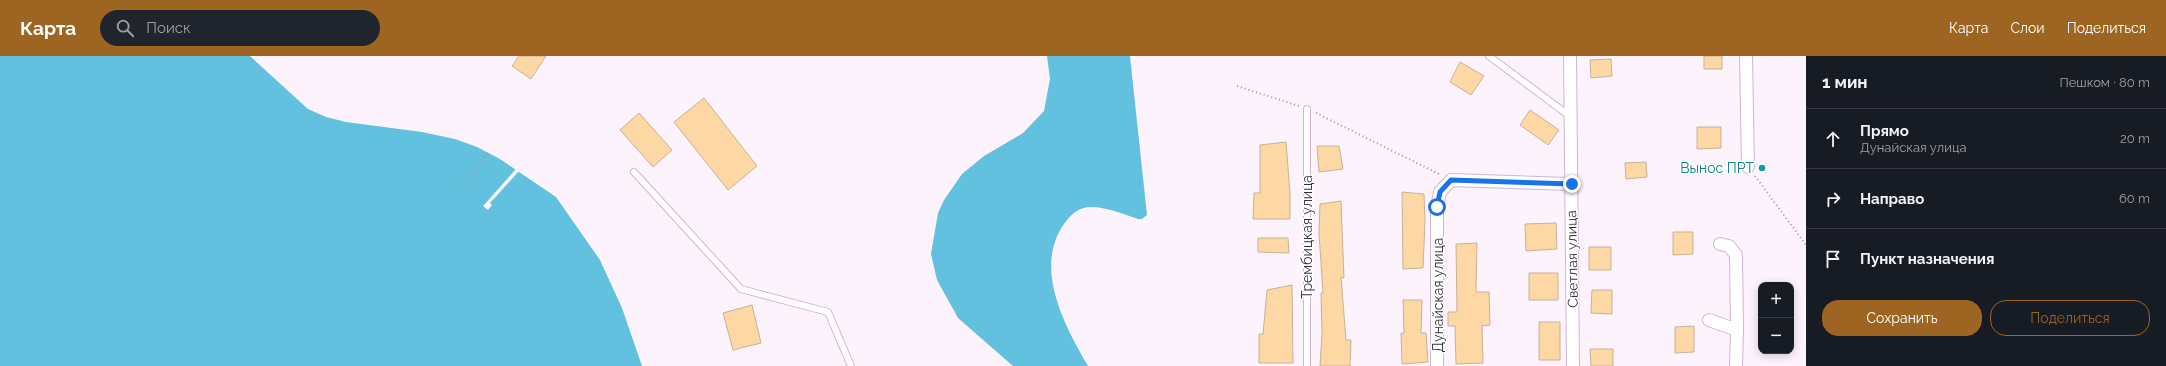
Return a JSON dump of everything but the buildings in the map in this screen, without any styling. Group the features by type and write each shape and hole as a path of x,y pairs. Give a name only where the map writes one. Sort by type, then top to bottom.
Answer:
{"street":[{"name":"Светлая улица","path":"1570,56 1573,366"},
{"path":"1746,56 1748,167"},
{"path":"1451,180 1572,184"},
{"name":"Дунайская улица","path":"1437,366 1437,207 1440,192 1451,180"},
{"path":"1720,244 1729,246 1736,255 1738,330 1736,366"},
{"path":"1709,320 1738,330"}],"lane":[{"path":"1489,56 1571,117"},
{"name":"Трембицкая улица","path":"1307,109 1307,366"},
{"path":"634,172 741,289 828,312 851,366"}],"path":[{"path":"1237,86 1307,109 1451,180"},
{"path":"463,190 488,152"},
{"path":"1748,167 1806,245"}],"water":[{"path":"0,56 250,56 308,109 326,117 346,122 422,132 455,139 477,147 500,159 556,197 600,260 622,308 642,366 0,366"},
{"path":"1047,56 1130,56 1147,215 1142,219 1138,219 1103,208 1083,208 1072,214 1064,224 1055,241 1051,259 1052,278 1062,315 1088,366 1013,366 958,318 937,280 931,254 938,213 944,200 962,174 984,156 1023,133 1044,111 1050,79"}],"pier":[{"path":"516,169 519,171 490,203 492,205 488,210 483,206"}],"place":[{"name":"Вынос ПРТ","path":"1762,168"}],"route":[{"path":"1437,207 1440,192 1451,180 1572,184"}]}
